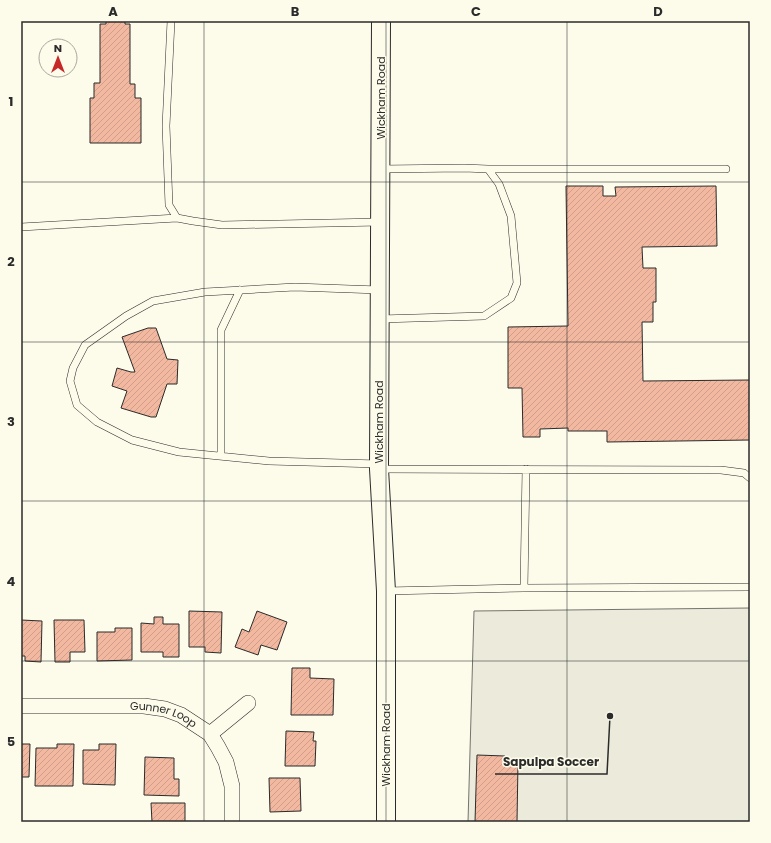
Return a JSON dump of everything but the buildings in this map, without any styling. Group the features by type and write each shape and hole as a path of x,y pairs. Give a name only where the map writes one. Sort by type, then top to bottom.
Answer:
{"street":[{"name":"Wickham Road","path":"381,21 379,466 386,591 386,822"},
{"path":"210,734 248,703"},
{"name":"Gunner Loop","path":"21,706 144,706 165,709 181,715 210,734 226,762 232,786 232,822"}],"lane":[{"path":"171,21 166,126 169,205 177,218"},
{"path":"381,169 726,169"},
{"path":"380,319 484,316 511,298 517,283 511,216 499,184 488,169"},
{"path":"21,227 177,218 222,225 381,222"},
{"path":"380,290 295,287 205,292 153,301 126,316 85,346 73,368 70,381 78,405 97,422 132,440 179,452 269,461 379,466 526,469 722,470 744,473 750,478"},
{"path":"221,456 221,330 240,290"},
{"path":"524,588 526,469"},
{"path":"386,591 524,588 750,587"}],"shaded area":[{"path":"750,608 750,822 468,822 474,611"}],"place":[{"name":"Sapulpa Soccer","path":"610,716"}]}
